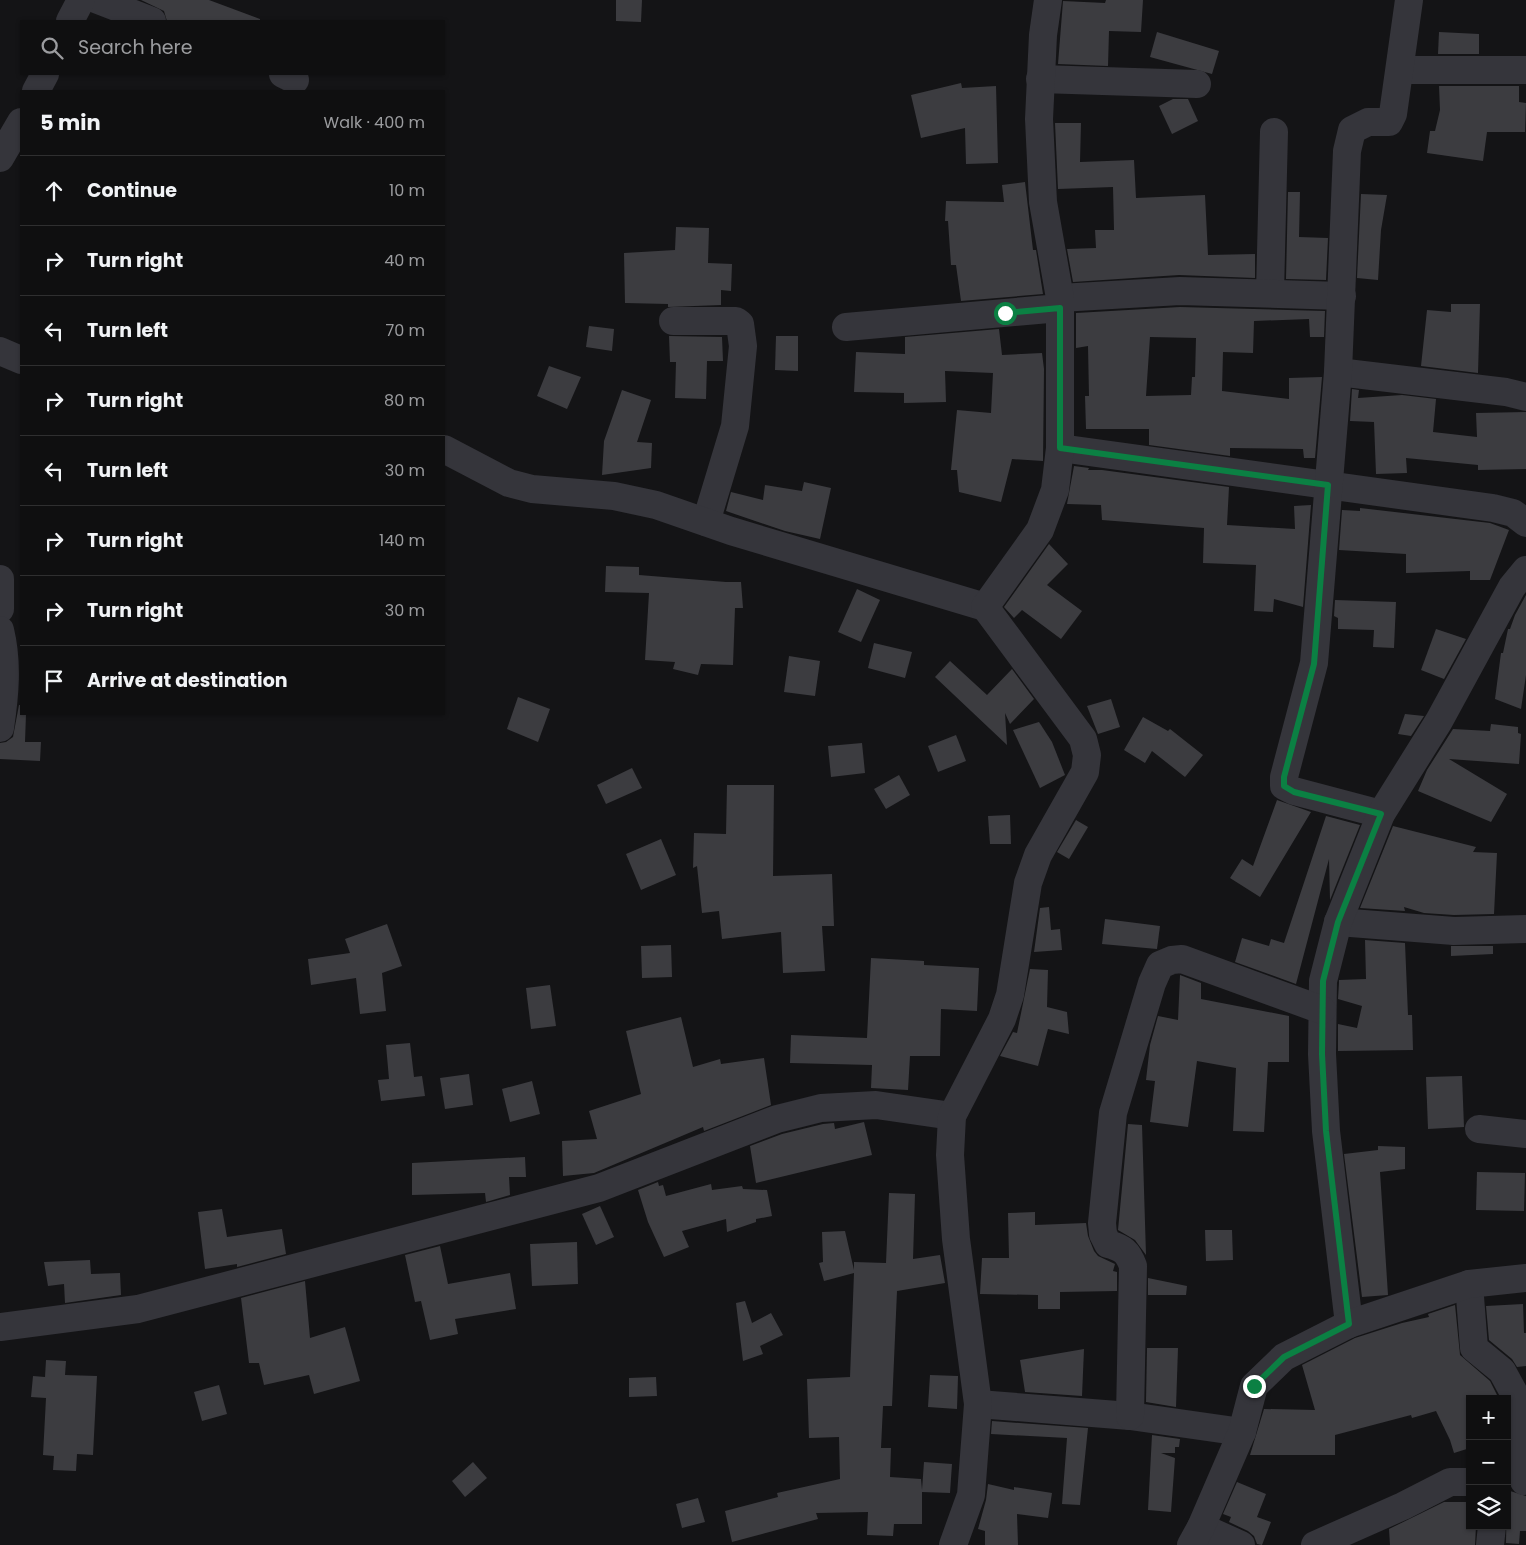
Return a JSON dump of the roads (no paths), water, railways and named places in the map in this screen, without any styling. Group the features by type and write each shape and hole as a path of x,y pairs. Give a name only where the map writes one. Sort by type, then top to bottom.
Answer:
{"street":[{"path":"985,607 1040,530 1055,490 1060,448 1060,303 1043,202 1039,119 1042,35 1048,0"},
{"path":"1381,814 1294,792 1284,786 1284,777 1314,664 1338,372 1347,151 1352,130 1368,122 1389,122 1395,102 1409,0"},
{"path":"77,6 147,20"},
{"path":"1400,70 1526,70"},
{"path":"37,90 44,75"},
{"path":"1040,79 1197,84"},
{"path":"0,158 14,121"},
{"path":"1270,293 1274,132"},
{"path":"846,327 1060,303 1180,292 1342,296"},
{"path":"673,321 736,321 740,324 742,331 741,368 735,426 706,522"},
{"path":"0,351 20,360"},
{"path":"1338,372 1506,392 1526,398"},
{"path":"1060,448 1493,508 1513,513 1526,523"},
{"path":"445,450 509,483 532,489 614,496 656,505 985,607 1083,739 1087,755 1085,772 1075,794 1038,855 1028,883 1010,994 1002,1019 952,1116 950,1155 956,1239 978,1404 971,1495 953,1545"},
{"path":"1349,1324 1326,1131 1322,1010 1323,981 1338,922 1381,814 1439,721 1512,587 1526,570"},
{"path":"0,579 0,609"},
{"path":"0,630 5,649 5,683 0,728"},
{"path":"1338,922 1454,930 1526,929"},
{"path":"1130,1416 1133,1266 1128,1254 1121,1247 1108,1244 1103,1234 1104,1187 1113,1112 1152,983 1160,965 1172,960 1182,959 1322,1010"},
{"path":"0,1327 138,1309 599,1188 777,1119 821,1108 876,1105 952,1116"},
{"path":"1478,1129 1526,1134"},
{"path":"1241,1545 1196,1536 1242,1432 1254,1386 1271,1368 1284,1357 1349,1324 1469,1284 1525,1275"},
{"path":"1469,1284 1474,1348 1502,1371 1520,1404 1519,1482"},
{"path":"978,1404 1130,1416 1242,1432"},
{"path":"1314,1545 1403,1506 1450,1482 1466,1482"},
{"path":"1490,1545 1492,1530"}]}
